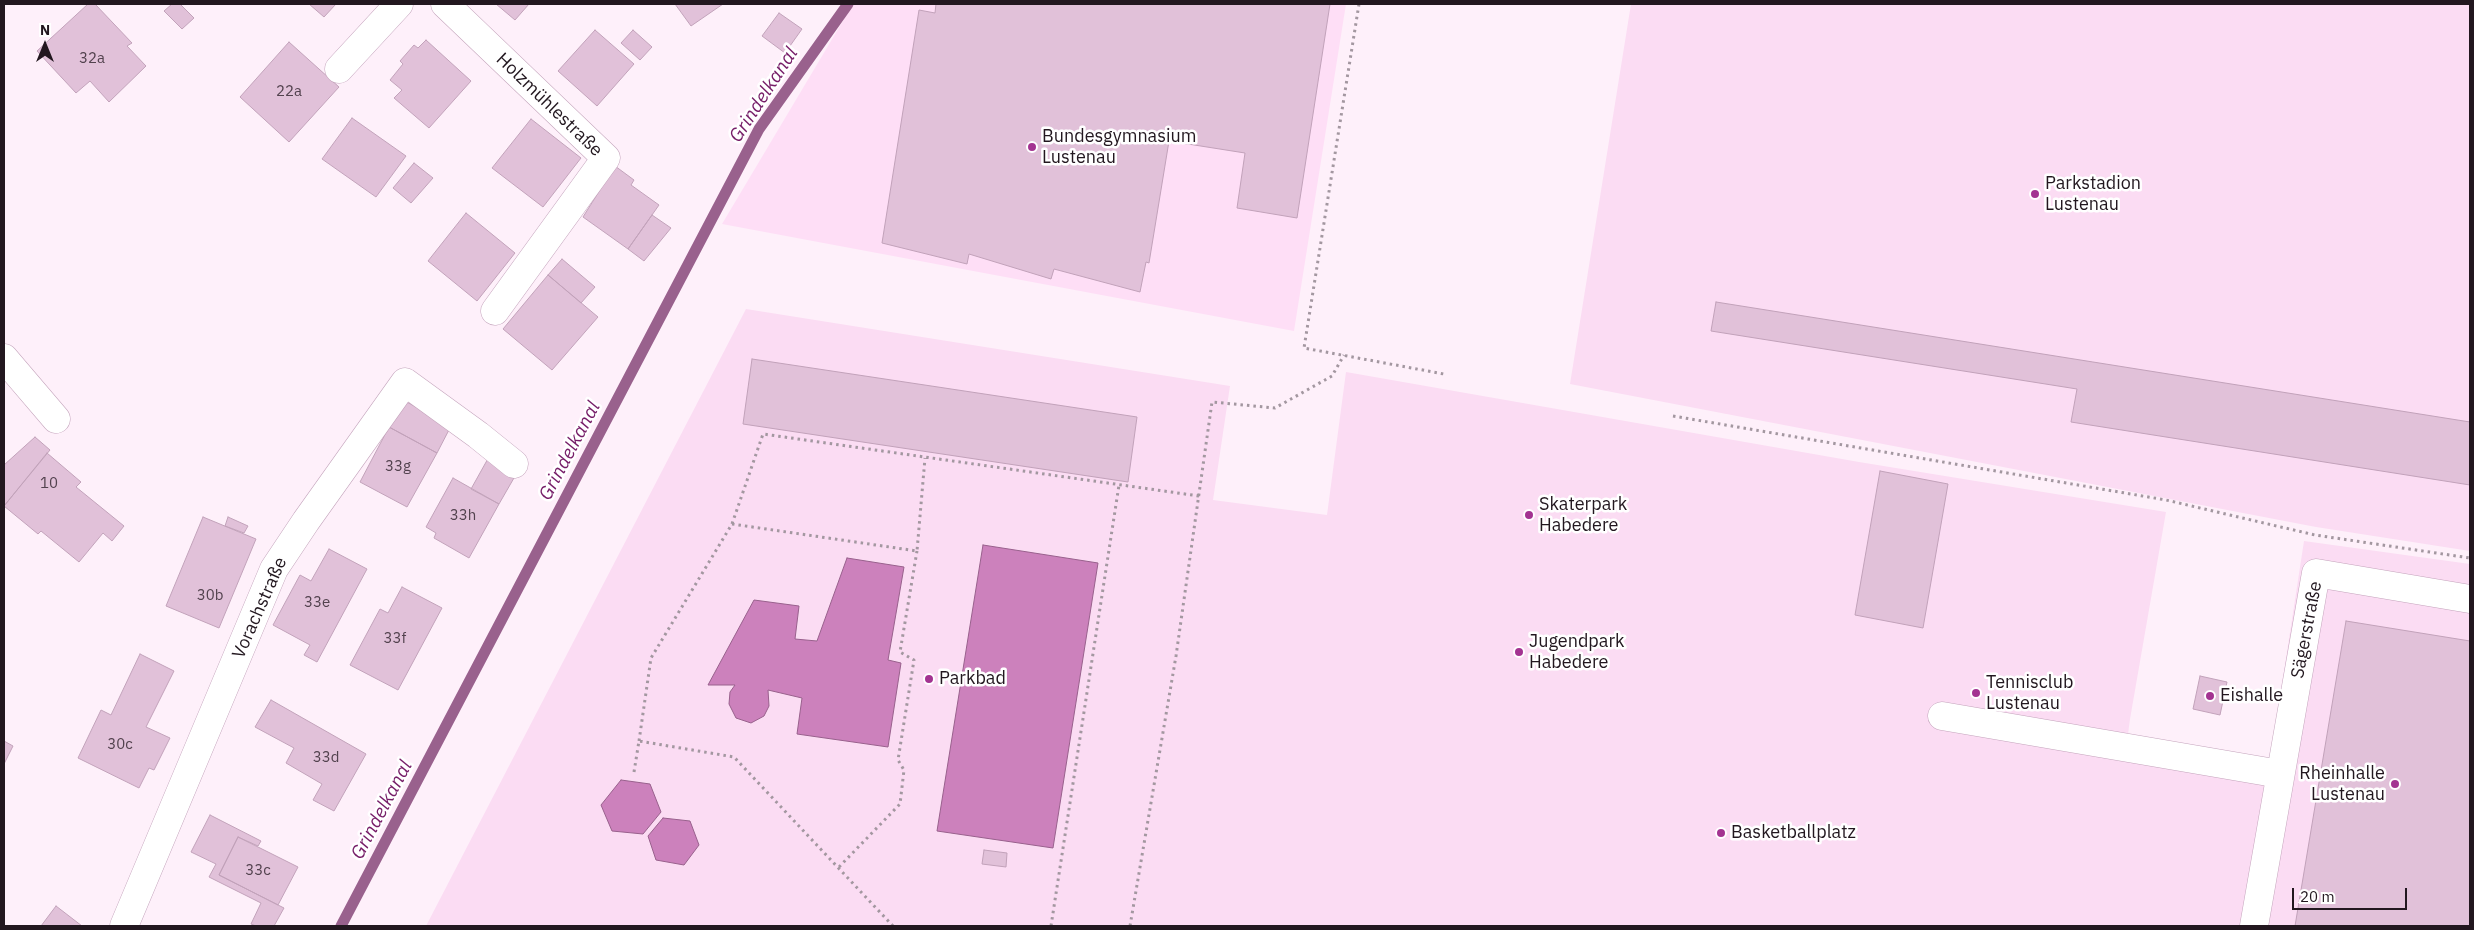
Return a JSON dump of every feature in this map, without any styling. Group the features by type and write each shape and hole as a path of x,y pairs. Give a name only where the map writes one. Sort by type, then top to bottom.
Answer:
{"street":[{"path":"339,69 399,4"},
{"name":"Holzmühlestraße","path":"445,4 606,158 496,311"},
{"path":"4,358 56,419"},
{"name":"Vorachstraße","path":"124,926 274,569 405,382 478,435 514,464"},
{"name":"Sägerstraße","path":"2254,926 2316,573 2470,599"},
{"path":"1942,716 2280,774"}],"path":[{"path":"1359,4 1304,348 1444,374"},
{"path":"1130,926 1176,656 1212,402 1275,408 1332,376 1344,355"},
{"path":"1673,416 2166,500 2316,535 2470,558"},
{"path":"634,772 650,658 732,524 763,434 1198,496"},
{"path":"839,867 900,804 904,770 898,760 914,660 900,652 917,551 925,458"},
{"path":"1051,926 1119,485"},
{"path":"732,524 917,551"},
{"path":"639,741 734,757 893,926"}],"shaded area":[{"name":"Bundesgymnasium Lustenau","path":"853,4 1346,4 1294,331 722,224"},
{"name":"Parkstadion Lustenau","path":"1631,4 2470,4 2470,551 2316,527 1570,384"},
{"path":"746,309 1230,386 1213,500 1327,515 1346,372 1859,462 2166,512 2125,757 2266,780 2251,887 2304,541 2470,564 2470,926 426,926"},
{"path":"983,545 1098,563 1053,848 937,831"},
{"path":"847,558 904,567 888,660 901,663 888,747 797,734 802,698 768,690 769,706 764,716 751,723 736,718 729,704 730,692 735,685 708,685 754,600 799,606 795,639 817,641"},
{"path":"621,780 650,784 661,812 643,834 612,831 601,805"},
{"path":"663,818 690,821 699,845 684,865 656,860 648,836"}],"building":[{"path":"88,4 95,4 132,43 127,46 146,66 109,102 90,81 76,93 37,51"},
{"path":"172,4 180,4 194,18 182,29 164,11"},
{"path":"309,4 336,4 324,17"},
{"path":"496,4 529,4 515,20"},
{"path":"675,4 723,4 691,26"},
{"name":"Bundesgymnasium Lustenau","path":"936,4 1330,4 1297,218 1237,208 1245,153 1169,141 1149,263 1146,262 1140,292 1054,269 1051,279 969,254 967,264 882,243 919,10 935,13"},
{"path":"779,13 802,29 785,53 762,36"},
{"path":"595,30 634,64 597,106 558,71"},
{"path":"633,30 652,47 640,60 621,43"},
{"path":"426,40 471,81 429,128 394,98 402,90 390,80 403,64 400,61 414,45 418,48"},
{"path":"289,42 339,87 289,142 240,97"},
{"path":"352,118 406,156 376,197 322,159"},
{"path":"531,119 581,158 543,207 492,168"},
{"path":"414,163 433,178 411,203 393,188"},
{"path":"615,166 634,180 631,185 659,205 628,249 583,217"},
{"path":"466,213 515,253 477,301 428,261"},
{"path":"652,215 671,228 644,261 628,249"},
{"path":"562,259 595,287 581,303 548,275"},
{"path":"548,275 598,317 552,370 503,329"},
{"path":"1716,302 2470,422 2470,485 2071,422 2077,389 1711,331"},
{"path":"752,359 1137,417 1128,482 743,424"},
{"path":"403,400 451,426 437,453 389,427"},
{"path":"389,427 437,453 407,507 360,482"},
{"path":"35,437 50,450 4,506 4,465"},
{"path":"47,453 81,482 76,487 124,526 112,541 103,533 79,562 41,531 38,534 4,506"},
{"path":"490,455 518,471 499,504 471,489"},
{"path":"1880,471 1948,484 1923,628 1855,615"},
{"path":"453,478 499,504 469,558 434,538 436,533 426,527"},
{"path":"203,517 256,539 219,628 166,606"},
{"path":"228,517 248,526 244,533 225,526"},
{"path":"329,549 367,569 317,662 304,655 310,645 273,625 300,575 311,581"},
{"path":"402,587 442,608 398,690 350,665 380,609 388,613"},
{"name":"Rheinhalle Lustenau","path":"2346,621 2470,641 2470,926 2295,926"},
{"path":"140,654 174,671 146,727 170,738 154,770 149,768 139,788 78,758 101,710 111,715"},
{"name":"Eishalle","path":"2200,676 2227,682 2220,715 2193,709"},
{"path":"271,700 366,754 334,811 313,800 322,784 286,763 294,748 255,727"},
{"path":"4,741 13,746 4,764"},
{"path":"210,815 261,841 258,846 238,837 219,875 284,908 274,926 256,926 251,924 261,903 209,877 216,864 191,852"},
{"path":"238,837 298,867 278,905 219,875"},
{"path":"984,850 1007,853 1006,867 982,864"},
{"path":"56,906 82,926 41,926"}],"waterway":[{"name":"Grindelkanal","path":"341,926 759,129 848,4"}],"place":[{"name":"Bundesgymnasium Lustenau","path":"1032,147"},
{"name":"Parkstadion Lustenau","path":"2035,194"},
{"name":"Skaterpark Habedere","path":"1529,515"},
{"name":"Jugendpark Habedere","path":"1519,652"},
{"name":"Parkbad","path":"929,679"},
{"name":"Tennisclub Lustenau","path":"1976,693"},
{"name":"Eishalle","path":"2210,696"},
{"name":"Rheinhalle Lustenau","path":"2395,784"},
{"name":"Basketballplatz","path":"1721,833"}]}
